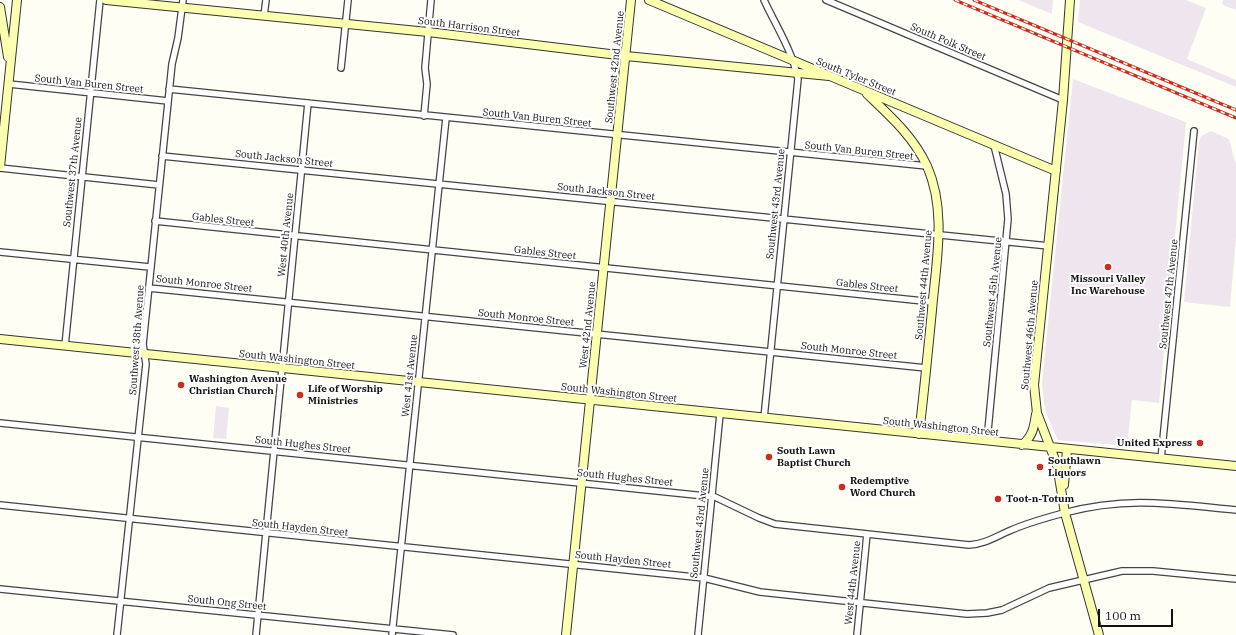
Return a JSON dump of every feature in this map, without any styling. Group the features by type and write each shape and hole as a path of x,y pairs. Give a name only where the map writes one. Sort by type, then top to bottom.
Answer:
{"main road":[{"path":"0,167 9,84 10,34 17,0"},
{"name":"South Harrison Street","path":"106,0 182,4 264,16 428,32 626,56 829,76"},
{"name":"Southwest 42nd Avenue","path":"618,136 631,0"},
{"name":"South Tyler Street","path":"649,0 1056,171"},
{"name":"Southwest 46th Avenue","path":"1070,0 1063,100 1034,385 1037,413 1057,465 1065,509 1099,635"},
{"path":"0,7 10,34"},
{"name":"Southwest 44th Avenue","path":"864,90 909,136 927,166 937,199 939,236 919,434"},
{"name":"West 42nd Avenue","path":"566,635 618,136"},
{"name":"South Washington Street","path":"0,339 591,401 1236,466"},
{"path":"1022,445 1028,440 1033,432 1037,413"},
{"path":"1065,509 1064,485 1068,450"}],"street":[{"name":"Southwest 37th Avenue","path":"65,346 100,0"},
{"path":"264,16 266,0"},
{"path":"341,68 348,0"},
{"path":"424,116 427,84 425,68 431,0"},
{"name":"Southwest 43rd Avenue","path":"764,0 794,62 798,79 764,418"},
{"name":"South Polk Street","path":"826,0 1063,100"},
{"name":"Southwest 38th Avenue","path":"118,635 146,364 143,344 150,267 169,89 182,4"},
{"name":"South Van Buren Street","path":"9,84 168,101"},
{"name":"South Van Buren Street","path":"169,89 618,136 927,166"},
{"name":"West 40th Avenue","path":"256,635 275,451 287,302 308,103"},
{"name":"West 41st Avenue","path":"393,632 446,118"},
{"name":"Southwest 47th Avenue","path":"1161,459 1194,131"},
{"name":"Southwest 45th Avenue","path":"987,441 1008,242 1006,194 994,145"},
{"name":"South Jackson Street","path":"162,156 1048,246"},
{"path":"0,167 159,185"},
{"name":"Gables Street","path":"155,221 933,302"},
{"name":"South Monroe Street","path":"0,252 150,267"},
{"name":"South Monroe Street","path":"149,288 926,368"},
{"name":"Southwest 43rd Avenue","path":"698,635 720,414"},
{"name":"South Hughes Street","path":"0,423 712,496 724,499 760,518 775,524 977,544 1065,509 1148,501 1236,510"},
{"name":"South Hayden Street","path":"0,506 704,578 755,591 967,614 987,613 1009,607 1049,588 1110,573 1136,570 1236,579"},
{"name":"West 44th Avenue","path":"856,635 867,534"},
{"name":"South Ong Street","path":"0,588 258,615 393,632 453,635"}],"shaded area":[{"path":"1018,0 1053,0 1052,14"},
{"path":"1080,0 1186,0 1206,8 1187,59 1236,80 1236,87 1078,22"},
{"path":"1223,0 1236,0 1236,10 1222,4"},
{"path":"1073,79 1186,122 1159,403 1132,400 1127,446 1058,440 1046,413 1043,395 1042,382"},
{"path":"1211,131 1229,139 1236,164 1236,238 1230,307 1184,302 1199,142 1201,136"},
{"path":"216,406 229,408 226,439 213,438"}],"railway":[{"path":"955,0 1236,118"},
{"path":"974,0 1236,110"}],"place":[{"name":"Missouri Valley Inc Warehouse","path":"1108,267"},
{"name":"Washington Avenue Christian Church","path":"181,385"},
{"name":"Life of Worship Ministries","path":"300,395"},
{"name":"United Express","path":"1200,443"},
{"name":"South Lawn Baptist Church","path":"769,457"},
{"name":"Southlawn Liquors","path":"1040,467"},
{"name":"Redemptive Word Church","path":"842,487"},
{"name":"Toot-n-Totum","path":"998,499"}]}
